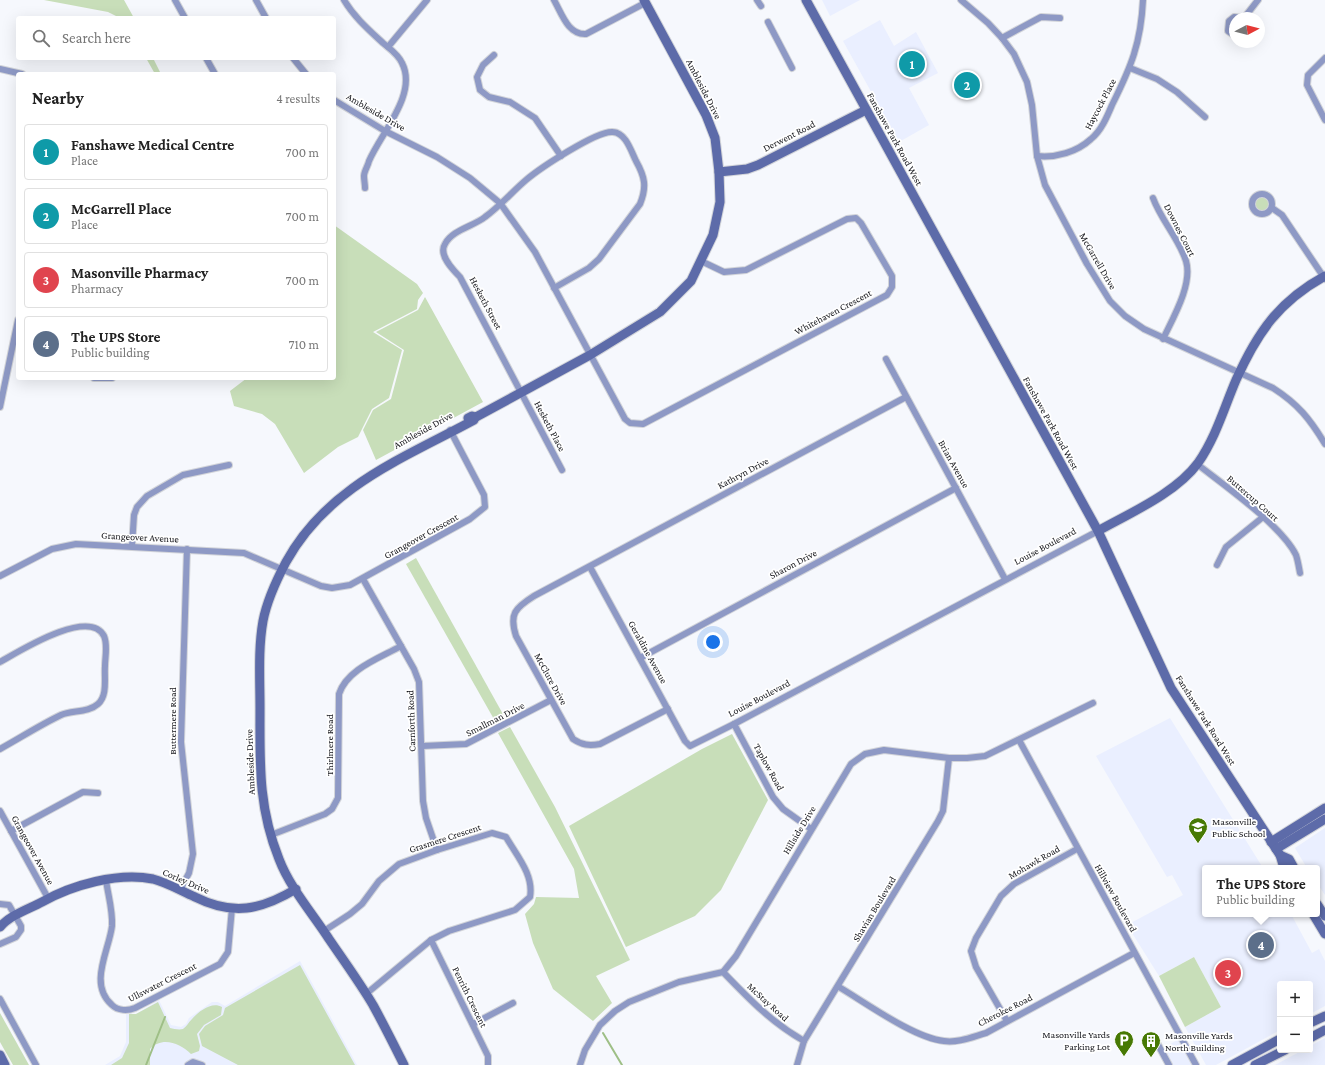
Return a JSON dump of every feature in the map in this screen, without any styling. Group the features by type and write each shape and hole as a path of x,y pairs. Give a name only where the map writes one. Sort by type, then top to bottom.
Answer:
{"street":[{"path":"175,0 184,16"},
{"path":"256,0 265,16"},
{"path":"344,0 349,8 367,28 402,62 406,86 403,98 372,156 364,175 365,188"},
{"path":"388,47 427,0"},
{"path":"554,0 569,27 579,34 586,34 644,1"},
{"name":"Fanshawe Park Road West","path":"806,0 1098,531 1171,688 1276,848 1282,865"},
{"name":"McGarrell Drive","path":"961,0 1002,38 1014,54 1027,82 1032,105 1037,156 1045,185 1053,202 1110,302 1125,316 1144,330 1273,388 1291,400 1306,415 1325,444"},
{"name":"Haycock Place","path":"1037,156 1060,155 1070,152 1082,147 1098,132 1130,68 1140,36 1143,0"},
{"path":"1249,12 1258,0"},
{"name":"Ambleside Drive","path":"404,1065 366,994 279,861 264,815 260,770 260,660 263,621 272,589 282,569 304,534 331,504 360,482 383,468 384,464 428,443 472,416 475,419 521,392 590,355 660,312 691,281 713,235 720,202 719,172 715,138 708,120 644,1"},
{"path":"1002,38 1041,17 1060,18"},
{"path":"768,22 792,68"},
{"path":"1229,22 1227,24 1229,32"},
{"path":"494,55 483,65 477,77 480,90 489,97 510,102 535,118 561,156"},
{"path":"1325,58 1308,75 1307,85 1325,120"},
{"path":"207,60 214,72"},
{"path":"295,60 304,72"},
{"path":"1130,68 1157,79 1177,92 1205,117"},
{"path":"0,69 16,73"},
{"name":"Ambleside Drive","path":"336,101 385,131 470,178 500,204 534,252 590,355"},
{"name":"Derwent Road","path":"719,172 747,169 758,165 866,110"},
{"name":"Hesketh Street","path":"521,392 460,277 444,255 445,244 451,237 479,221 533,174 561,156 598,135 613,132 620,134 625,140 641,169 645,184 640,204 599,259 589,268 554,288"},
{"name":"Downes Court","path":"1153,198 1157,210 1186,261 1187,273 1184,291 1163,339"},
{"path":"1272,208 1282,215 1324,277"},
{"name":"Whitehaven Crescent","path":"590,355 625,419 630,423 644,424 886,295 892,287 892,276 862,223 856,218 847,219 826,228 746,270 724,272 701,261"},
{"name":"Louise Boulevard","path":"690,746 1098,531 1161,495 1183,478 1197,464 1222,418 1240,373 1262,330 1275,314 1296,293 1324,277"},
{"path":"0,407 16,330"},
{"name":"Brian Avenue","path":"886,359 1005,579"},
{"path":"10,360 16,362"},
{"name":"Hesketh Place","path":"521,392 562,470"},
{"name":"Kathryn Drive","path":"590,567 906,397"},
{"name":"Grangeover Crescent","path":"282,569 321,586 332,588 346,586 364,579 470,520 484,507 484,495 450,430"},
{"name":"Buttercup Court","path":"1197,464 1263,517 1285,540 1296,556 1300,573"},
{"path":"132,546 134,515 137,507 147,496 183,475 229,465"},
{"name":"Sharon Drive","path":"640,658 956,488"},
{"path":"1217,566 1226,547 1263,517"},
{"name":"Grangeover Avenue","path":"0,576 35,556 64,545 76,544 244,553 282,569"},
{"name":"Buttermere Road","path":"180,890 189,873 193,854 181,742 187,549"},
{"name":"Geraldine Avenue","path":"590,567 685,741 690,746"},
{"name":"McClure Drive","path":"590,567 528,600 517,609 513,616 512,624 516,636 551,700 573,739 580,744 590,746 600,744 668,709"},
{"name":"Carnforth Road","path":"364,579 419,682 423,801 426,818 437,850"},
{"path":"0,662 49,636 75,628 88,627 99,630 105,640 104,693 98,704 85,710 62,715 0,749"},
{"name":"Thirlmere Road","path":"271,835 325,814 332,809 338,798 339,694 342,684 356,672 401,646"},
{"name":"Smallman Drive","path":"422,746 466,744 551,700"},
{"name":"Hillside Drive","path":"723,972 736,956 851,764 865,754 884,750 949,758 985,756 1093,703"},
{"name":"Taplow Road","path":"734,724 773,797 783,809 811,829"},
{"name":"Hillview Boulevard","path":"1019,740 1196,1065"},
{"name":"Shavian Boulevard","path":"797,1065 804,1041 839,987 943,811 949,758"},
{"path":"11,831 83,792 98,793"},
{"path":"1276,848 1325,808"},
{"name":"Grangeover Avenue","path":"0,811 48,898"},
{"path":"1276,848 1325,819"},
{"name":"Grasmere Crescent","path":"324,931 350,914 362,904 379,881 399,864 437,850 492,833 506,837 529,877 532,888 530,898 516,910 449,931 431,940 366,994"},
{"name":"Fanshawe Park Road West","path":"1276,848 1289,859 1292,865"},
{"name":"Mohawk Road","path":"1007,1021 976,967 971,951 976,938 1001,896 1014,884 1077,849"},
{"name":"Corley Drive","path":"1,925 48,898 83,884 106,880 140,877 154,880 218,906 232,908 250,908 265,905 296,889"},
{"name":"Ullswater Crescent","path":"106,880 112,927 100,977 104,994 116,1008 130,1010 135,1008 220,964 228,952 232,908"},
{"path":"0,904 9,905 21,926 20,934 0,944"},
{"path":"1315,917 1325,934"},
{"name":"Penrith Crescent","path":"431,940 488,1056 488,1065"},
{"name":"Cherokee Road","path":"839,987 924,1037 945,1042 962,1040 986,1033 1134,953"},
{"path":"580,1065 585,1050 600,1025 615,1011 628,1002 679,982 723,972"},
{"name":"McStay Road","path":"723,972 765,1015 783,1029 804,1041"},
{"path":"0,999 36,1065"},
{"path":"473,1024 513,1003"},
{"path":"1313,1022 1325,1016"},
{"path":"1313,1036 1325,1030"},
{"path":"1156,1041 1169,1065"},
{"path":"1232,1065 1277,1041"},
{"path":"1255,1065 1279,1053"},
{"path":"0,1055 5,1065"},
{"path":"188,1065 193,1062 202,1065"}],"shaded area":[{"path":"822,0 860,0 830,16"},
{"path":"880,20 894,46 916,32 938,73 909,88 929,125 899,142 843,41"},
{"name":"Masonville Public School","path":"1170,718 1261,865 1202,865 1202,917 1293,917 1312,953 1319,949 1325,961 1325,1006 1313,1012 1313,981 1277,981 1277,1032 1216,1065 1206,1065 1185,1027 1221,1007 1194,957 1159,976 1127,925 1183,895 1172,875 1167,877 1096,756"},
{"path":"1325,828 1325,895 1320,888 1320,865 1305,865 1295,848"},
{"path":"300,961 357,1065 105,1065 120,1056 126,1042 126,1014 136,1014 159,1000 171,1025 181,1027 186,1024 189,1018 212,1002 218,1002 225,1006"},
{"path":"1325,1038 1325,1065 1275,1065 1297,1053 1313,1053 1313,1044"},
{"path":"1179,1039 1194,1065 1171,1065 1162,1049"}],"green space":[{"path":"44,0 124,0 133,16 116,16 108,12"},
{"path":"147,60 154,60 160,72 154,72"},
{"path":"1262,197 1267,199 1269,204 1267,209 1262,211 1257,209 1255,204 1257,199"},
{"path":"336,226 417,284 423,293 418,300 417,309 373,332 402,350 389,398 372,409 358,437 338,447 304,473 275,424 262,414 234,406 230,391 244,380 336,380"},
{"path":"425,297 483,402 376,460 363,430 373,410 391,399 404,350 376,332 418,310"},
{"path":"416,558 504,716 495,721 406,564"},
{"path":"510,727 555,807 630,960 596,976 612,1003 593,1021 553,989 533,943 525,914 534,904 536,897 579,898 574,869 498,733"},
{"path":"732,734 768,800 721,890 695,916 626,947 569,826 702,749"},
{"path":"1194,957 1221,1007 1185,1027 1159,976"},
{"path":"300,965 355,1065 238,1065 202,1046 199,1034 205,1026 223,1015 225,1008"},
{"path":"158,1002 170,1028 173,1029 183,1029 198,1013 210,1006 218,1005 222,1007 221,1015 204,1025 197,1034 200,1046 199,1051 191,1054 176,1044 165,1042 155,1045 150,1049 150,1065 111,1065 122,1058 129,1043 129,1014 136,1014"},
{"path":"0,1013 29,1065 13,1065 0,1042"}],"waterway":[{"path":"146,1065 165,1017"},
{"path":"603,1033 622,1065"}],"place":[{"name":"Fanshawe Medical Centre","path":"912,64"},
{"name":"McGarrell Place","path":"967,85"},
{"name":"Masonville Public School","path":"1198,844"},
{"name":"The UPS Store","path":"1261,945"},
{"name":"Masonville Pharmacy","path":"1228,973"},
{"name":"Masonville Yards Parking Lot","path":"1124,1057"},
{"name":"Masonville Yards North Building","path":"1151,1058"}]}
